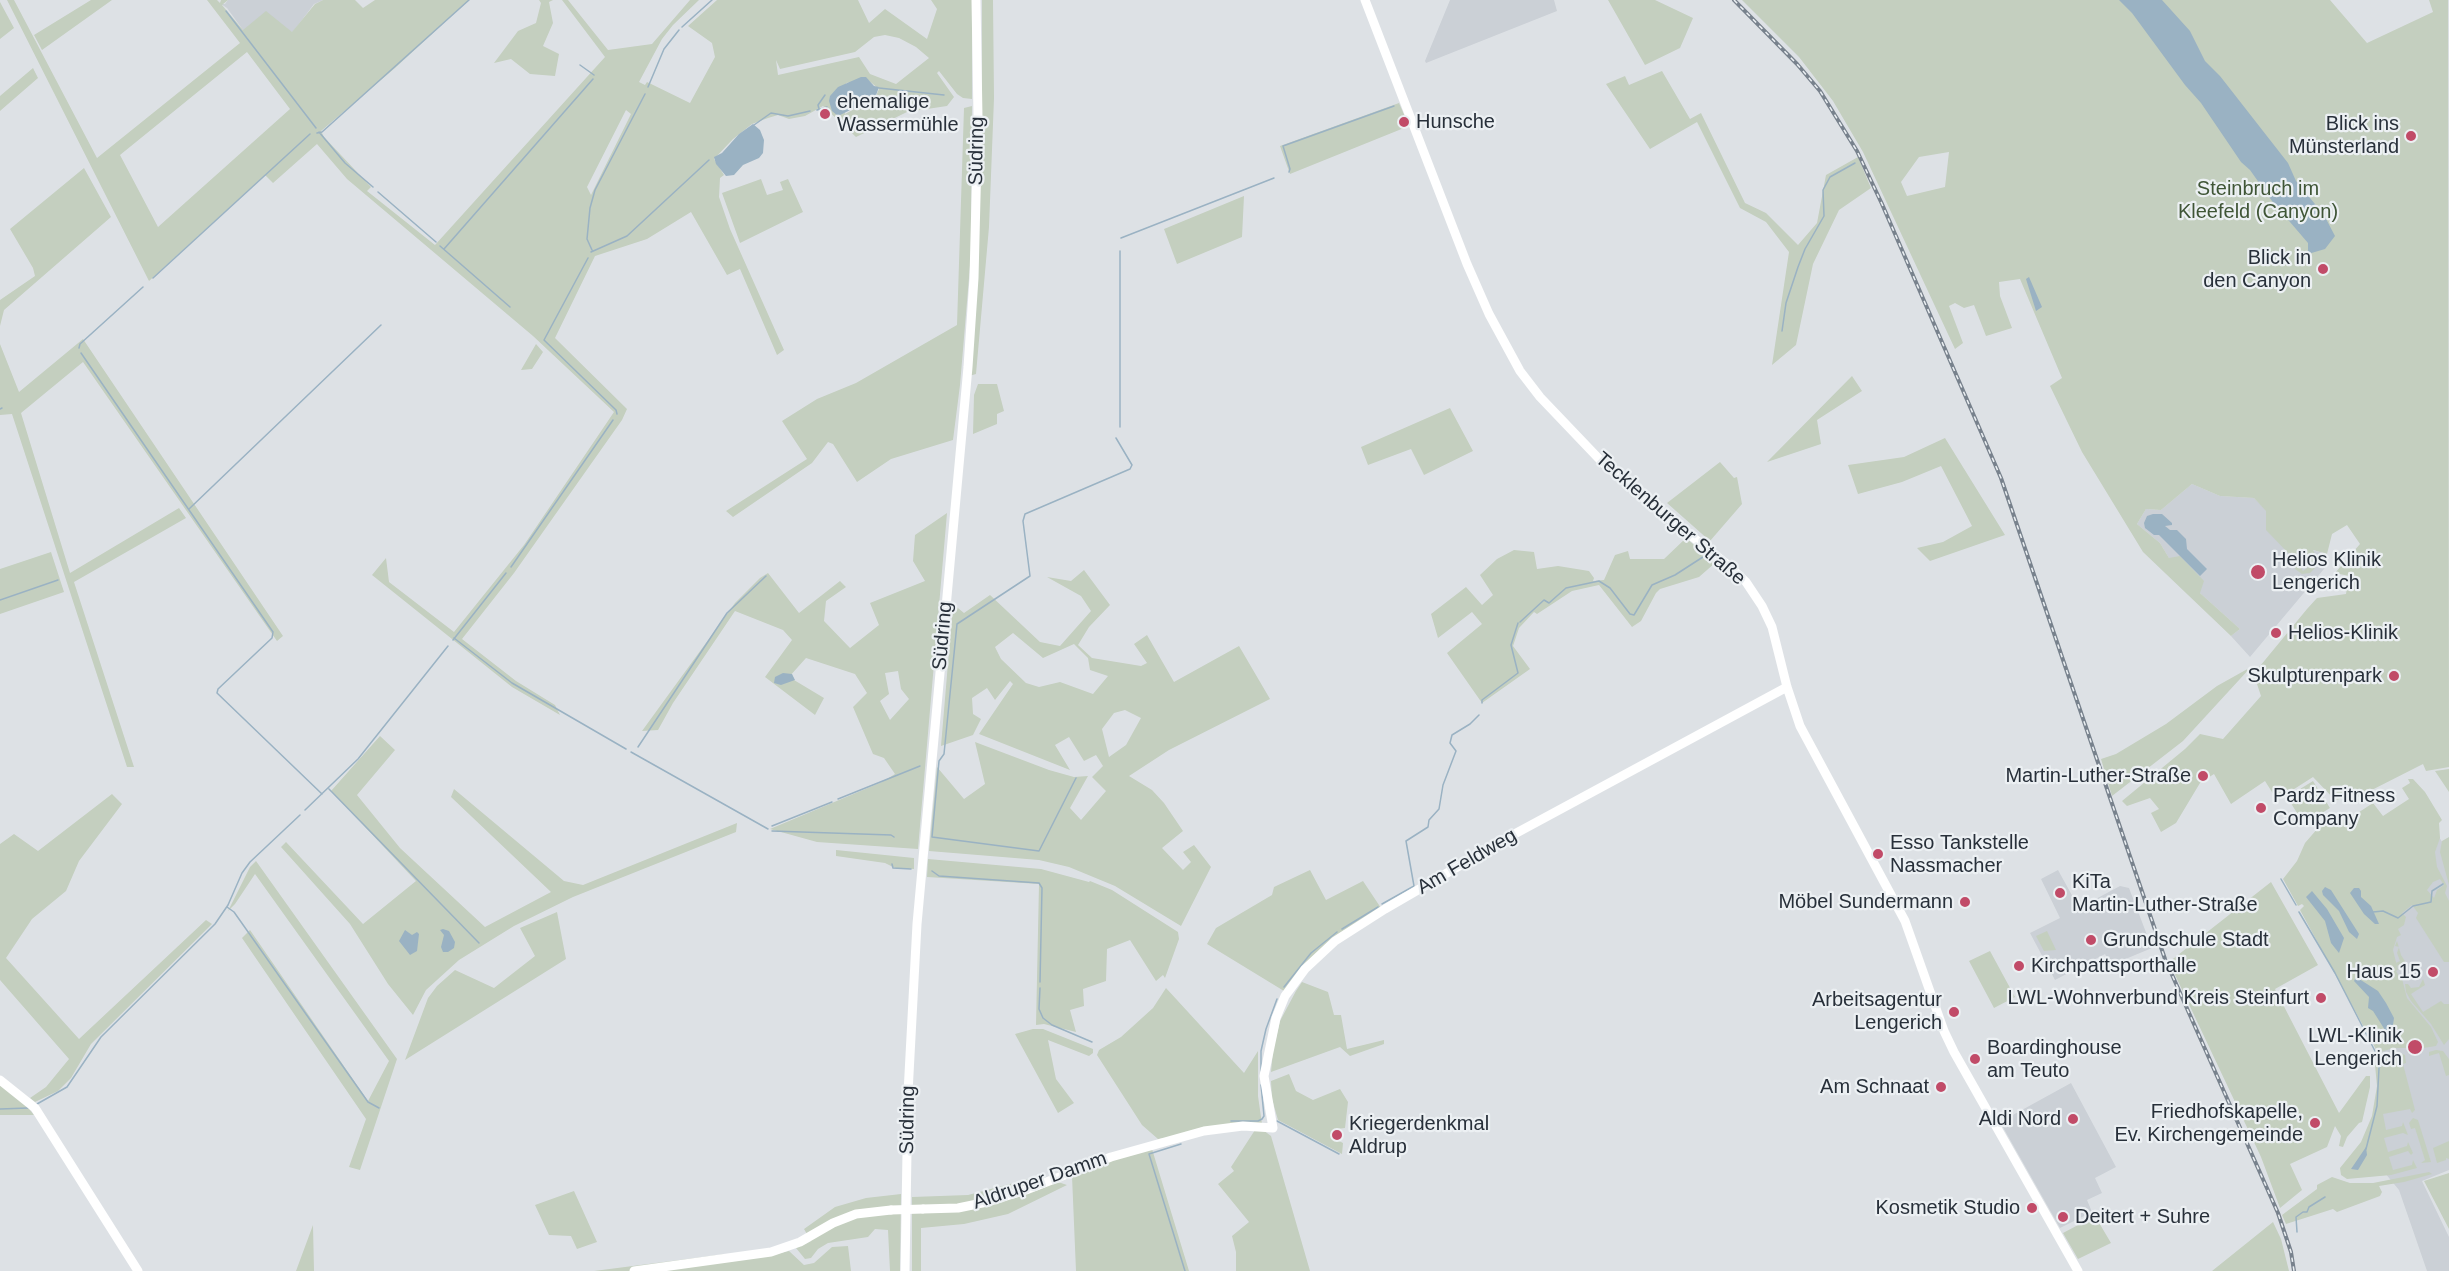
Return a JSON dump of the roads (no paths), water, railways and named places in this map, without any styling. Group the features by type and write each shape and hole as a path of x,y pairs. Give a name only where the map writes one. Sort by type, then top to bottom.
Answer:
{"street":[{"name":"Südring","path":"905,1271 908,1093 917,924 968,367 974,278 978,117 976,0"},
{"name":"Tecklenburger Straße","path":"1365,0 1467,264 1489,314 1520,371 1540,397 1602,462 1746,582 1762,606 1772,627 1787,687 1800,726 1905,921 1944,1031 2078,1271"},
{"name":"Am Feldweg","path":"1273,1128 1264,1076 1276,1018 1285,996 1305,969 1335,941 1384,909 1509,837 1787,687"},
{"path":"0,1080 35,1108 138,1271"},
{"name":"Aldruper Damm","path":"634,1271 771,1252 800,1242 833,1223 856,1214 891,1210 958,1208 987,1202 1026,1190 1111,1156 1204,1131 1243,1126 1273,1128"}],"water":[{"path":"2119,0 2162,0 2190,31 2205,61 2220,76 2288,163 2296,181 2324,215 2335,236 2325,249 2308,254 2308,243 2272,201 2250,170 2241,162 2201,103 2132,13"},
{"path":"866,77 874,86 879,87 875,98 838,116 832,111 830,96 838,87"},
{"path":"753,124 760,130 764,140 763,153 759,158 743,165 734,175 726,176 716,164 714,157 722,153 739,134"},
{"path":"2029,277 2042,307 2036,311 2026,279"},
{"path":"2162,514 2172,523 2172,525 2165,526 2170,530 2177,530 2186,539 2187,549 2207,569 2200,576 2159,535 2154,535 2145,528 2144,523 2147,516"},
{"path":"783,673 792,674 795,680 781,685 774,683 775,677"},
{"path":"2325,887 2331,890 2359,934 2357,939 2349,932 2339,911 2323,895 2322,891"},
{"path":"2354,888 2359,888 2361,897 2371,906 2379,924 2375,924 2364,914 2350,893"},
{"path":"2312,891 2327,909 2344,938 2339,953 2331,943 2325,921 2306,897"},
{"path":"405,930 412,935 417,932 419,934 417,951 410,955 399,941"},
{"path":"440,930 449,931 455,942 454,948 448,952 443,952 441,947 444,935"},
{"path":"2356,977 2378,991 2394,1018 2393,1025 2397,1038 2385,1030 2373,1011 2368,1008 2369,997 2354,981"},
{"path":"2366,1147 2367,1155 2358,1170 2351,1169"}],"waterway":[{"path":"317,133 322,132 469,0"},
{"path":"682,27 712,0"},
{"path":"226,11 316,128"},
{"path":"648,87 664,49 679,30"},
{"path":"580,65 594,75"},
{"path":"444,249 593,79"},
{"path":"879,88 944,95"},
{"path":"592,250 587,239 590,208 595,190 645,94"},
{"path":"819,109 818,105 825,95"},
{"path":"1289,172 1283,146 1394,106"},
{"path":"817,110 827,107"},
{"path":"754,125 771,113 788,116 810,111"},
{"path":"319,132 345,163 373,187"},
{"path":"153,278 310,134"},
{"path":"591,252 627,236 709,160"},
{"path":"1782,331 1786,303 1798,267 1805,249 1824,216 1823,190 1830,177 1855,163"},
{"path":"1121,238 1274,178"},
{"path":"378,192 436,242"},
{"path":"440,246 510,307"},
{"path":"1120,251 1120,427"},
{"path":"588,258 544,340 616,410 617,414"},
{"path":"79,348 80,344 143,287"},
{"path":"189,509 381,325"},
{"path":"81,353 273,632 272,638 218,689 217,693 322,794"},
{"path":"511,567 613,420"},
{"path":"1076,778 1039,851 932,837 939,761 944,754 957,624 1030,576 1023,521 1025,514 1130,469 1132,465 1116,438"},
{"path":"1520,622 1544,600 1549,603 1566,588 1599,581 1610,588 1630,614 1634,615 1652,585 1675,575 1706,555"},
{"path":"453,640 506,573"},
{"path":"638,747 727,613 766,576"},
{"path":"0,600 58,580"},
{"path":"1482,703 1482,700 1518,673 1511,645 1518,623"},
{"path":"454,638 512,683 626,749"},
{"path":"305,810 358,759 448,646"},
{"path":"1382,904 1414,886 1406,841 1428,827 1429,820 1439,809 1443,785 1456,751 1450,743 1452,735 1470,724 1479,715"},
{"path":"631,752 768,829"},
{"path":"838,799 920,766"},
{"path":"329,789 479,943"},
{"path":"772,826 832,802"},
{"path":"37,1104 67,1087 101,1037 215,924 228,905 242,873 250,862 300,815"},
{"path":"772,831 891,835 894,837"},
{"path":"892,864 893,868 911,869"},
{"path":"932,871 939,876 1039,883 1042,888 1040,982"},
{"path":"2281,879 2296,905"},
{"path":"2373,912 2383,911 2398,918 2413,906 2431,902 2432,891 2443,884"},
{"path":"227,907 234,912 368,1102 379,1108"},
{"path":"1342,929 1378,907"},
{"path":"2299,912 2335,973 2376,1053"},
{"path":"1284,987 1311,953 1337,932"},
{"path":"1040,988 1039,1009 1043,1018 1052,1025 1092,1042"},
{"path":"1261,1071 1261,1051 1277,999"},
{"path":"2366,1149 2377,1106 2379,1068 2388,1055"},
{"path":"1231,1121 1262,1119 1264,1116 1261,1085"},
{"path":"0,1109 28,1108"},
{"path":"1277,1121 1339,1154"},
{"path":"1181,1144 1149,1154 1185,1271"},
{"path":"2297,1232 2296,1217 2307,1212 2309,1207 2325,1197"}],"railway":[{"path":"1734,0 1797,64 1820,91 1857,151 1882,204 2001,478 2165,959 2278,1213 2291,1252 2294,1271"}],"place":[{"name":"ehemalige Wassermühle","path":"825,114"},
{"name":"Hunsche","path":"1404,122"},
{"name":"Blick ins Münsterland","path":"2411,136"},
{"name":"Blick in den Canyon","path":"2323,269"},
{"name":"Helios Klinik Lengerich","path":"2258,572"},
{"name":"Helios-Klinik","path":"2276,633"},
{"name":"Skulpturenpark","path":"2394,676"},
{"name":"Martin-Luther-Straße","path":"2203,776"},
{"name":"Pardz Fitness Company","path":"2261,808"},
{"name":"Esso Tankstelle Nassmacher","path":"1878,854"},
{"name":"KiTa Martin-Luther-Straße","path":"2060,893"},
{"name":"Möbel Sundermann","path":"1965,902"},
{"name":"Grundschule Stadt","path":"2091,940"},
{"name":"Kirchpattsporthalle","path":"2019,966"},
{"name":"Haus 15","path":"2433,972"},
{"name":"LWL-Wohnverbund Kreis Steinfurt","path":"2321,998"},
{"name":"Arbeitsagentur Lengerich","path":"1954,1012"},
{"name":"LWL-Klinik Lengerich","path":"2415,1047"},
{"name":"Boardinghouse am Teuto","path":"1975,1059"},
{"name":"Am Schnaat","path":"1941,1087"},
{"name":"Aldi Nord","path":"2073,1119"},
{"name":"Friedhofskapelle, Ev. Kirchengemeinde","path":"2315,1123"},
{"name":"Kriegerdenkmal Aldrup","path":"1337,1135"},
{"name":"Kosmetik Studio","path":"2032,1208"},
{"name":"Deitert + Suhre","path":"2063,1217"}],"park label":[{"name":"Steinbruch im Kleefeld (Canyon)","path":"2258,200"}]}
